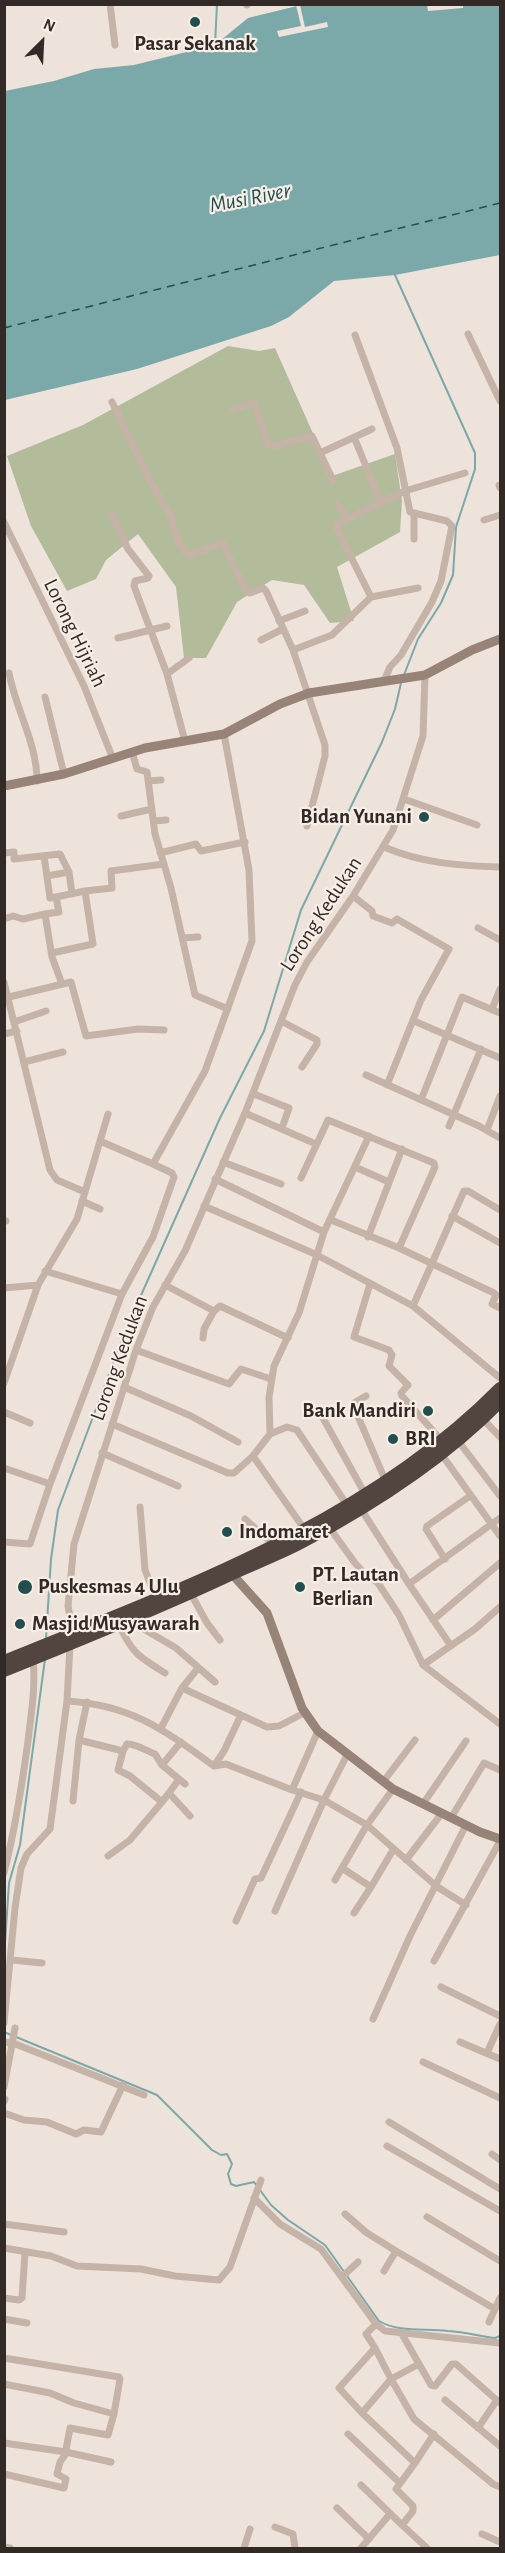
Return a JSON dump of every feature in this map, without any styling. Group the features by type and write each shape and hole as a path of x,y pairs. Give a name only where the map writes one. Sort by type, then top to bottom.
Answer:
{"highway":[{"path":"4,1671 305,1530 386,1482 442,1442 501,1388"},
{"path":"71,1639 125,1623 300,1544 361,1509 442,1455 501,1402"},
{"path":"4,1661 34,1656"}],"street":[{"path":"110,4 115,45"},
{"path":"468,334 501,401"},
{"path":"355,335 397,448 409,511 452,524 445,570 432,602 401,655 387,672 389,681"},
{"path":"112,402 151,483 172,518 173,526 185,552 190,555 218,543 224,543 246,591 265,590 293,650 319,722 325,750 307,826"},
{"path":"232,410 254,403 268,444 274,447 312,436 333,480"},
{"path":"320,453 372,429"},
{"path":"354,437 381,503"},
{"path":"371,597 337,529 338,524 405,491 465,473"},
{"path":"338,504 347,519"},
{"path":"112,514 128,549 149,576 133,584 167,674 185,741"},
{"path":"414,514 414,538"},
{"path":"484,520 501,515"},
{"name":"Lorong Hijriah","path":"4,522 84,686 114,759"},
{"path":"293,650 332,635 371,597 418,588"},
{"path":"279,621 305,611"},
{"path":"118,638 167,626"},
{"path":"261,640 283,629"},
{"path":"4,786 64,774 145,748 224,734 280,704 309,693 421,676 471,650 501,639"},
{"path":"167,674 189,658"},
{"path":"9,673 13,693 29,736 37,781"},
{"name":"Lorong Kedukan","path":"4,2023 21,1868 27,1854 50,1829 67,1701 71,1639 68,1606 74,1544 102,1453 136,1350 165,1286 185,1251 254,1094 295,985 307,962 353,896 393,830 423,736 421,676"},
{"path":"45,697 64,774"},
{"path":"153,1164 205,1071 253,939 252,901 245,842 224,734"},
{"path":"132,752 136,768 147,771 160,853 183,938 195,995 228,1009"},
{"path":"148,781 161,780"},
{"path":"404,799 477,825"},
{"path":"121,816 152,809"},
{"path":"154,821 166,820"},
{"path":"160,853 196,844 201,851 245,842"},
{"path":"384,847 406,856 437,862 500,867"},
{"path":"4,853 14,852 14,859 60,854 69,872 72,894"},
{"path":"44,856 50,898 112,888 111,871 164,864"},
{"path":"47,876 69,872"},
{"path":"52,953 93,944 85,891"},
{"path":"353,896 371,910 373,916 392,923 397,919 449,949 421,1000 387,1085"},
{"path":"4,919 13,916 23,919 59,912 56,897"},
{"path":"45,914 52,953 62,984"},
{"path":"478,928 501,940"},
{"path":"183,938 198,937"},
{"path":"4,982 52,1176 85,1192"},
{"path":"9,997 70,982 73,984 87,1036 138,1029 164,1030"},
{"path":"492,1009 501,989"},
{"path":"421,1100 462,997 501,1013"},
{"path":"14,1022 46,1011"},
{"path":"281,1021 317,1040 317,1044 302,1067"},
{"path":"414,1021 501,1058"},
{"path":"4,1034 17,1031"},
{"path":"449,1126 481,1049"},
{"path":"24,1062 63,1052"},
{"path":"366,1075 454,1114 501,1138"},
{"path":"254,1094 289,1108 282,1128"},
{"path":"487,1130 501,1096"},
{"path":"245,1113 316,1144"},
{"path":"4,1383 38,1286 45,1271 68,1237 82,1201 108,1114"},
{"path":"301,1178 328,1120 402,1149 433,1158 435,1167 399,1248"},
{"path":"270,1434 271,1379 274,1366 298,1312 324,1232 369,1136"},
{"path":"4,1542 30,1544 50,1484 122,1294 153,1237 174,1179 172,1173 100,1141"},
{"path":"368,1236 402,1149"},
{"path":"223,1162 281,1184"},
{"path":"355,1167 389,1182"},
{"path":"215,1179 324,1232"},
{"path":"413,1306 452,1216 467,1190 501,1210"},
{"path":"82,1201 100,1209"},
{"path":"204,1206 315,1254 413,1306 501,1378"},
{"path":"452,1216 501,1243"},
{"path":"331,1221 432,1262 494,1293 496,1295 492,1304 501,1308"},
{"path":"45,1271 122,1294"},
{"path":"370,1284 354,1337 389,1350 392,1355 388,1366 408,1385 401,1393 402,1396 442,1442"},
{"path":"4,1288 38,1286"},
{"path":"165,1286 214,1311"},
{"path":"202,1338 204,1329 214,1311 220,1306 288,1338"},
{"path":"136,1350 229,1384 241,1369 271,1379"},
{"path":"124,1387 191,1416 238,1442"},
{"path":"366,1396 354,1403 354,1407 386,1482"},
{"path":"4,1412 30,1423"},
{"path":"323,1418 365,1494"},
{"path":"483,1419 501,1437"},
{"path":"112,1424 228,1473 234,1473 253,1456 270,1434 287,1427 297,1430 347,1505"},
{"path":"459,1442 501,1496"},
{"path":"102,1453 178,1486"},
{"path":"442,1455 501,1536"},
{"path":"253,1456 305,1530"},
{"path":"4,1468 50,1484"},
{"path":"445,1559 426,1528 470,1496"},
{"path":"140,1507 145,1570 156,1598"},
{"path":"361,1509 451,1646"},
{"path":"410,1584 501,1518"},
{"path":"245,1519 274,1545"},
{"path":"329,1527 359,1568 378,1583 399,1615 423,1665 501,1724"},
{"path":"433,1620 501,1563"},
{"path":"232,1574 267,1613 304,1713 318,1731 393,1789 501,1840 434,1961"},
{"path":"191,1594 207,1623 220,1640"},
{"path":"423,1665 498,1609 501,1619"},
{"path":"125,1623 176,1648 215,1682"},
{"path":"125,1623 129,1647 137,1656 165,1673"},
{"path":"4,1873 15,1829 34,1700 34,1656"},
{"path":"161,1728 182,1688 198,1668"},
{"path":"182,1688 271,1728 285,1724 304,1713"},
{"path":"67,1701 87,1702 123,1712 161,1728 214,1766 226,1764 324,1800 367,1826 436,1886 466,1905"},
{"path":"72,1801 79,1740 87,1702"},
{"path":"214,1766 224,1751 241,1715"},
{"path":"292,1790 318,1731"},
{"path":"79,1740 123,1751"},
{"path":"383,1782 415,1740"},
{"path":"423,1804 466,1741"},
{"path":"162,1765 181,1742"},
{"path":"108,1856 130,1840 162,1802 169,1793 182,1781 162,1765 155,1754 131,1743 127,1744 118,1770 130,1776 162,1802"},
{"path":"275,1911 324,1800 347,1755"},
{"path":"406,1860 446,1815 484,1763 501,1770"},
{"path":"335,1880 367,1826 393,1789"},
{"path":"236,1921 254,1880 261,1878 301,1792"},
{"path":"169,1793 190,1816"},
{"path":"373,2019 410,1936 466,1825"},
{"path":"354,1913 393,1850"},
{"path":"342,1868 371,1887"},
{"path":"12,1960 42,1963"},
{"path":"441,1987 501,2016"},
{"path":"487,2053 501,2024"},
{"path":"4,2087 15,2031"},
{"path":"4,2042 13,2042 144,2094"},
{"path":"460,2042 501,2059"},
{"path":"423,2062 501,2097"},
{"path":"4,2113 24,2120 47,2122 76,2134 84,2130 101,2132 123,2085"},
{"path":"389,2122 501,2189"},
{"path":"387,2146 501,2211"},
{"path":"492,2154 501,2160"},
{"path":"4,2248 51,2256 68,2265 141,2269 183,2277 219,2280 228,2272 259,2184"},
{"path":"254,2198 280,2223 321,2249 376,2324 385,2331 501,2343"},
{"path":"345,2214 367,2233 495,2309"},
{"path":"428,2217 501,2261"},
{"path":"4,2224 64,2232"},
{"path":"384,2271 396,2251"},
{"path":"4,2298 19,2300 22,2298 25,2252"},
{"path":"343,2276 351,2271 358,2262"},
{"path":"489,2322 501,2298"},
{"path":"4,2319 27,2323"},
{"path":"376,2324 366,2334 414,2419 493,2484 501,2487"},
{"path":"402,2334 433,2386 452,2364 458,2365 499,2402 478,2428"},
{"path":"375,2348 339,2388 415,2463"},
{"path":"4,2358 120,2379 108,2435 70,2428 66,2452 57,2474 66,2479 64,2488 4,2474"},
{"path":"362,2413 391,2379 419,2364"},
{"path":"4,2384 50,2393 74,2403 114,2414"},
{"path":"445,2400 501,2446"},
{"path":"348,2434 400,2483"},
{"path":"402,2525 414,2508 396,2491 434,2434"},
{"path":"4,2443 66,2452 111,2462"},
{"path":"361,2485 427,2548"},
{"path":"337,2508 369,2539"},
{"path":"362,2548 390,2514"},
{"path":"275,2527 293,2534 295,2548"},
{"path":"244,2548 250,2529"},
{"path":"482,2534 501,2542"},
{"path":"4,2547 10,2548"}],"green space":[{"path":"228,346 259,351 275,348 332,476 395,454 402,501 400,532 337,567 354,621 330,623 304,585 272,580 237,602 206,658 184,658 176,587 138,534 106,560 96,579 67,591 31,526 7,456 83,425"}],"water":[{"name":"Musi River","path":"301,5 427,5 428,11 463,8 463,5 500,5 500,255 395,275 334,281 289,317 271,326 137,369 5,400 5,91 54,81 94,69 134,65 215,45 248,18"}],"pier":[{"path":"296,5 300,5 305,27 327,22 328,27 279,37 277,31 301,26"}],"waterway":[{"path":"215,45 217,4"},
{"path":"395,275 475,453 475,469 456,527 453,575 441,603 418,639 404,675"},
{"path":"46,1638 51,1559 58,1510 126,1329 220,1118 264,1031 301,910 382,742 395,709 401,683"},
{"path":"4,1959 9,1883 20,1845 45,1659"},
{"path":"4,2032 157,2095 212,2150 221,2155 227,2154 232,2164 228,2174 231,2184 236,2186 254,2182 257,2186"},
{"path":"260,2190 271,2205 288,2220 325,2245 379,2321 404,2329 440,2330 495,2338 500,2336"}],"ferry route":[{"path":"4,328 500,203"}],"place":[{"name":"Pasar Sekanak","path":"195,22"},
{"name":"Bidan Yunani","path":"424,817"},
{"name":"Bank Mandiri","path":"428,1411"},
{"name":"BRI","path":"393,1439"},
{"name":"Indomaret","path":"227,1532"},
{"name":"Puskesmas 4 Ulu","path":"25,1587"},
{"name":"PT. Lautan Berlian","path":"300,1587"},
{"name":"Masjid Musyawarah","path":"20,1624"}]}
